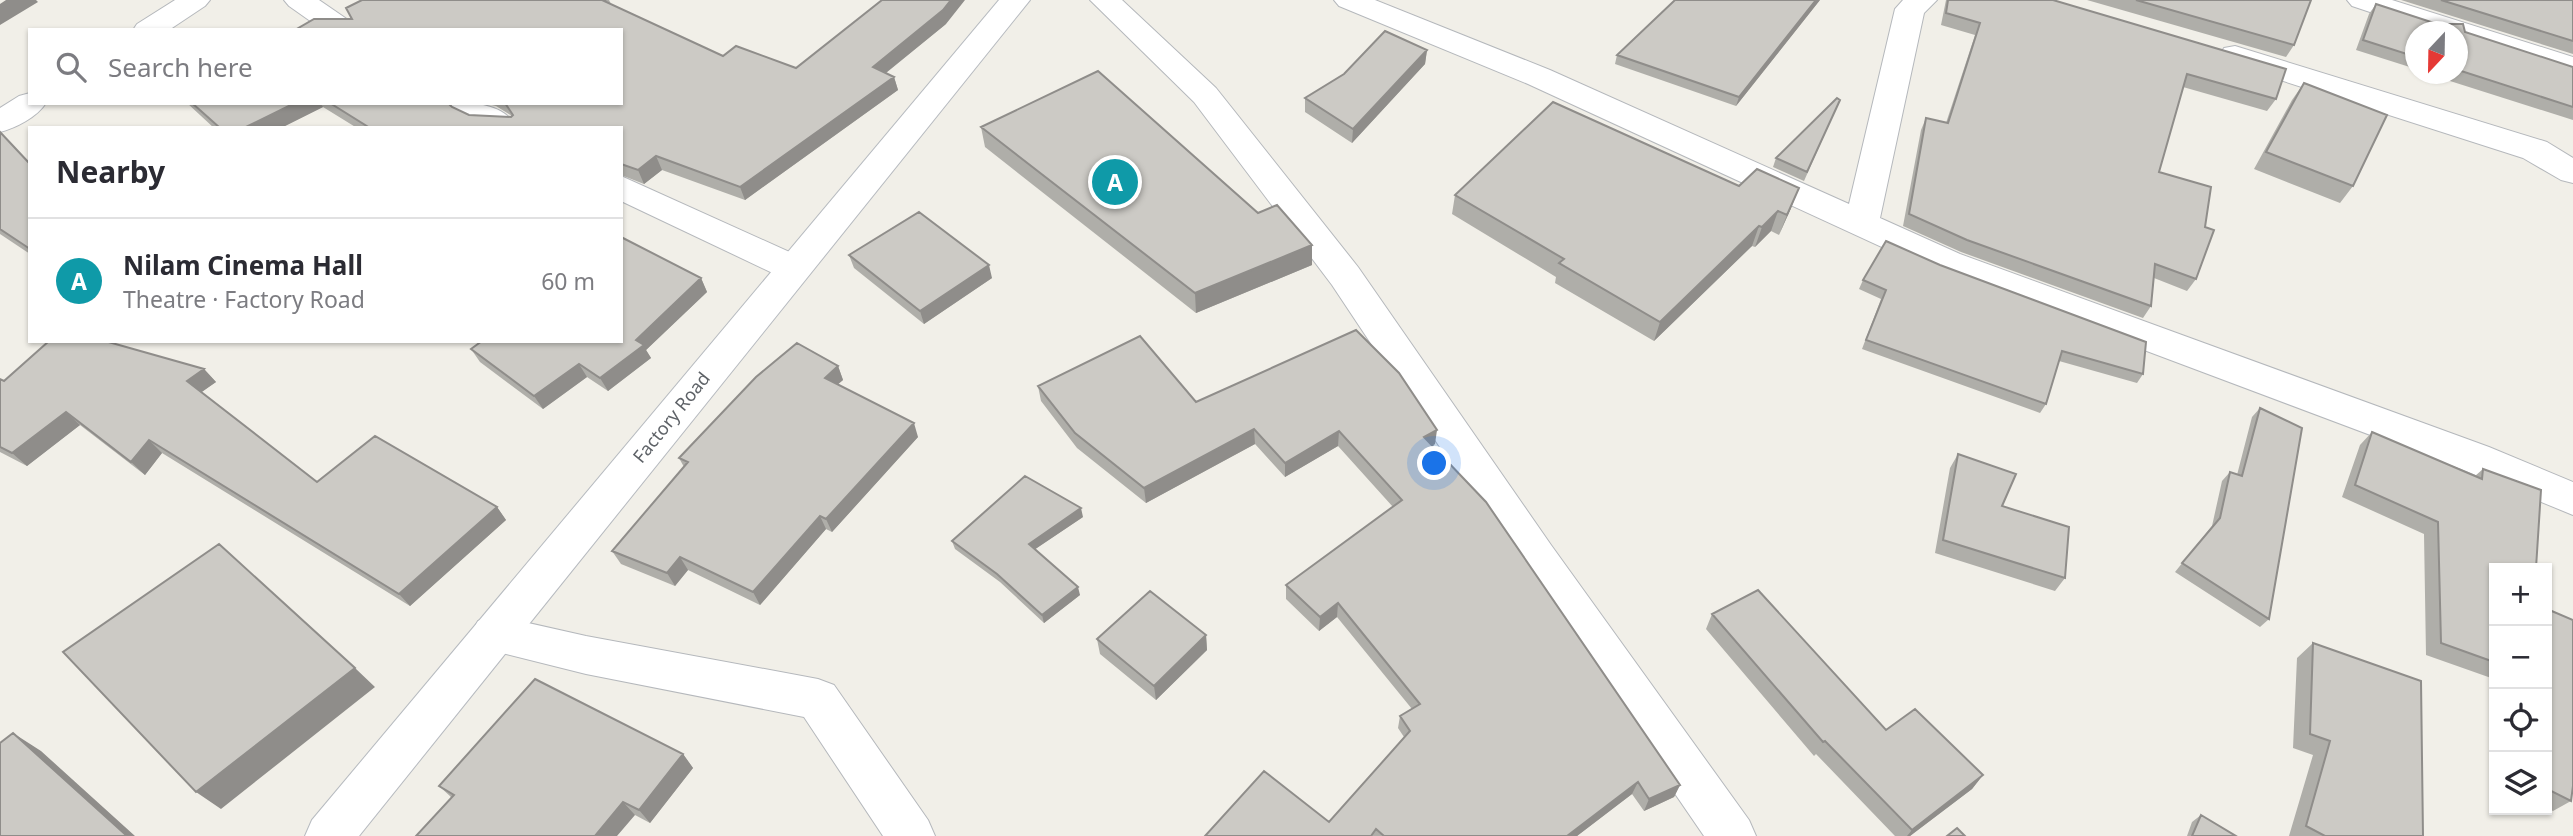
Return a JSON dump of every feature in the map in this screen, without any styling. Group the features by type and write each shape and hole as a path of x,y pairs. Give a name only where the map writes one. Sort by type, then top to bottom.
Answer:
{"street":[{"path":"151,28 195,0"},
{"path":"299,0 340,28"},
{"name":"Factory Road","path":"329,836 1015,0"},
{"path":"1105,0 1205,95 1345,276 1536,557 1732,836"},
{"path":"1349,0 1539,76 1948,264 2475,458 2573,499"},
{"path":"1862,224 1910,9 1922,0"},
{"path":"2362,0 2573,67"},
{"path":"2211,48 2535,150 2573,172"},
{"path":"0,122 28,104"},
{"path":"465,105 499,126"},
{"path":"623,188 793,268"},
{"path":"493,635 818,699 911,836"}],"building":[{"path":"362,0 606,0 604,1 723,56 736,46 796,68 882,0 951,0 943,10 873,67 894,77 740,187 656,156 638,170 623,165 623,126 367,126 333,105 450,105 469,115 511,117 513,115 506,105 623,105 623,28 298,28 314,19 352,19 346,8"},
{"path":"1675,0 1816,0 1739,97 1617,55"},
{"path":"1948,0 2053,0 2286,69 2276,99 2187,74 2159,172 2211,187 2205,227 2214,230 2196,279 2155,264 2151,306 1967,240 1909,214 1926,118 1948,123 1980,23 1946,13"},
{"path":"2136,0 2311,0 2294,45"},
{"path":"2441,0 2573,0 2573,41"},
{"path":"2376,4 2428,21 2405,21 2405,53 2363,40"},
{"path":"1385,31 1427,50 1353,129 1305,98 1344,74"},
{"path":"2468,33 2573,67 2573,107 2468,73"},
{"path":"1098,71 1258,213 1277,205 1312,245 1195,293 981,127"},
{"path":"2304,83 2387,115 2353,186 2266,152"},
{"path":"1837,98 1840,100 1807,172 1776,158"},
{"path":"1553,102 1739,186 1757,169 1799,188 1787,215 1778,211 1762,227 1759,226 1660,322 1559,263 1564,259 1455,195"},
{"path":"194,105 291,105 248,126 218,126"},
{"path":"0,132 28,162 28,248 0,229"},
{"path":"919,212 989,265 920,311 849,255"},
{"path":"623,238 701,278 636,340 644,345 600,378 579,364 534,396 471,349 479,343 623,343"},
{"path":"1886,241 1940,265 2146,342 2143,374 2062,351 2046,404 1866,340 1886,290 1863,280"},
{"path":"1356,330 1399,373 1437,430 1424,437 1486,502 1680,785 1649,799 1638,782 1567,836 1384,836 1376,829 1371,836 1205,836 1264,771 1329,822 1410,731 1400,716 1420,704 1338,603 1320,617 1286,585 1402,500 1339,431 1285,463 1254,429 1144,488 1075,433 1038,386 1140,336 1196,402"},
{"path":"47,343 112,343 204,369 187,381 317,482 375,436 497,507 399,594 149,440 131,462 66,412 12,453 0,447 0,379 4,381"},
{"path":"797,343 838,366 825,378 914,423 826,519 820,516 753,592 680,557 667,573 612,551 688,462 679,458 756,377"},
{"path":"2260,408 2302,428 2269,619 2182,563 2220,518 2230,472 2242,476"},
{"path":"2372,432 2482,479 2483,469 2541,490 2536,563 2489,563 2489,660 2441,643 2438,522 2355,485"},
{"path":"1958,454 2016,474 2002,506 2069,527 2065,578 1943,540"},
{"path":"1025,476 1081,508 1029,544 1078,587 1042,615 997,574 952,541"},
{"path":"219,544 355,668 196,792 63,652"},
{"path":"1758,590 1886,730 1915,709 1983,775 1912,830 1825,741 1823,742 1712,614"},
{"path":"1150,591 1206,635 1154,686 1097,639"},
{"path":"2552,611 2573,620 2571,801 2552,792"},
{"path":"2313,643 2421,681 2423,836 2325,836 2306,826 2330,741 2310,734"},
{"path":"535,679 683,754 639,810 623,802 595,836 416,836 454,795 439,786"},
{"path":"13,733 127,836 0,836 0,743"},
{"path":"2201,815 2236,836 2192,836"},
{"path":"1957,828 1965,836 1947,836"}],"place":[{"name":"Nilam Cinema Hall","path":"1115,182"}]}
